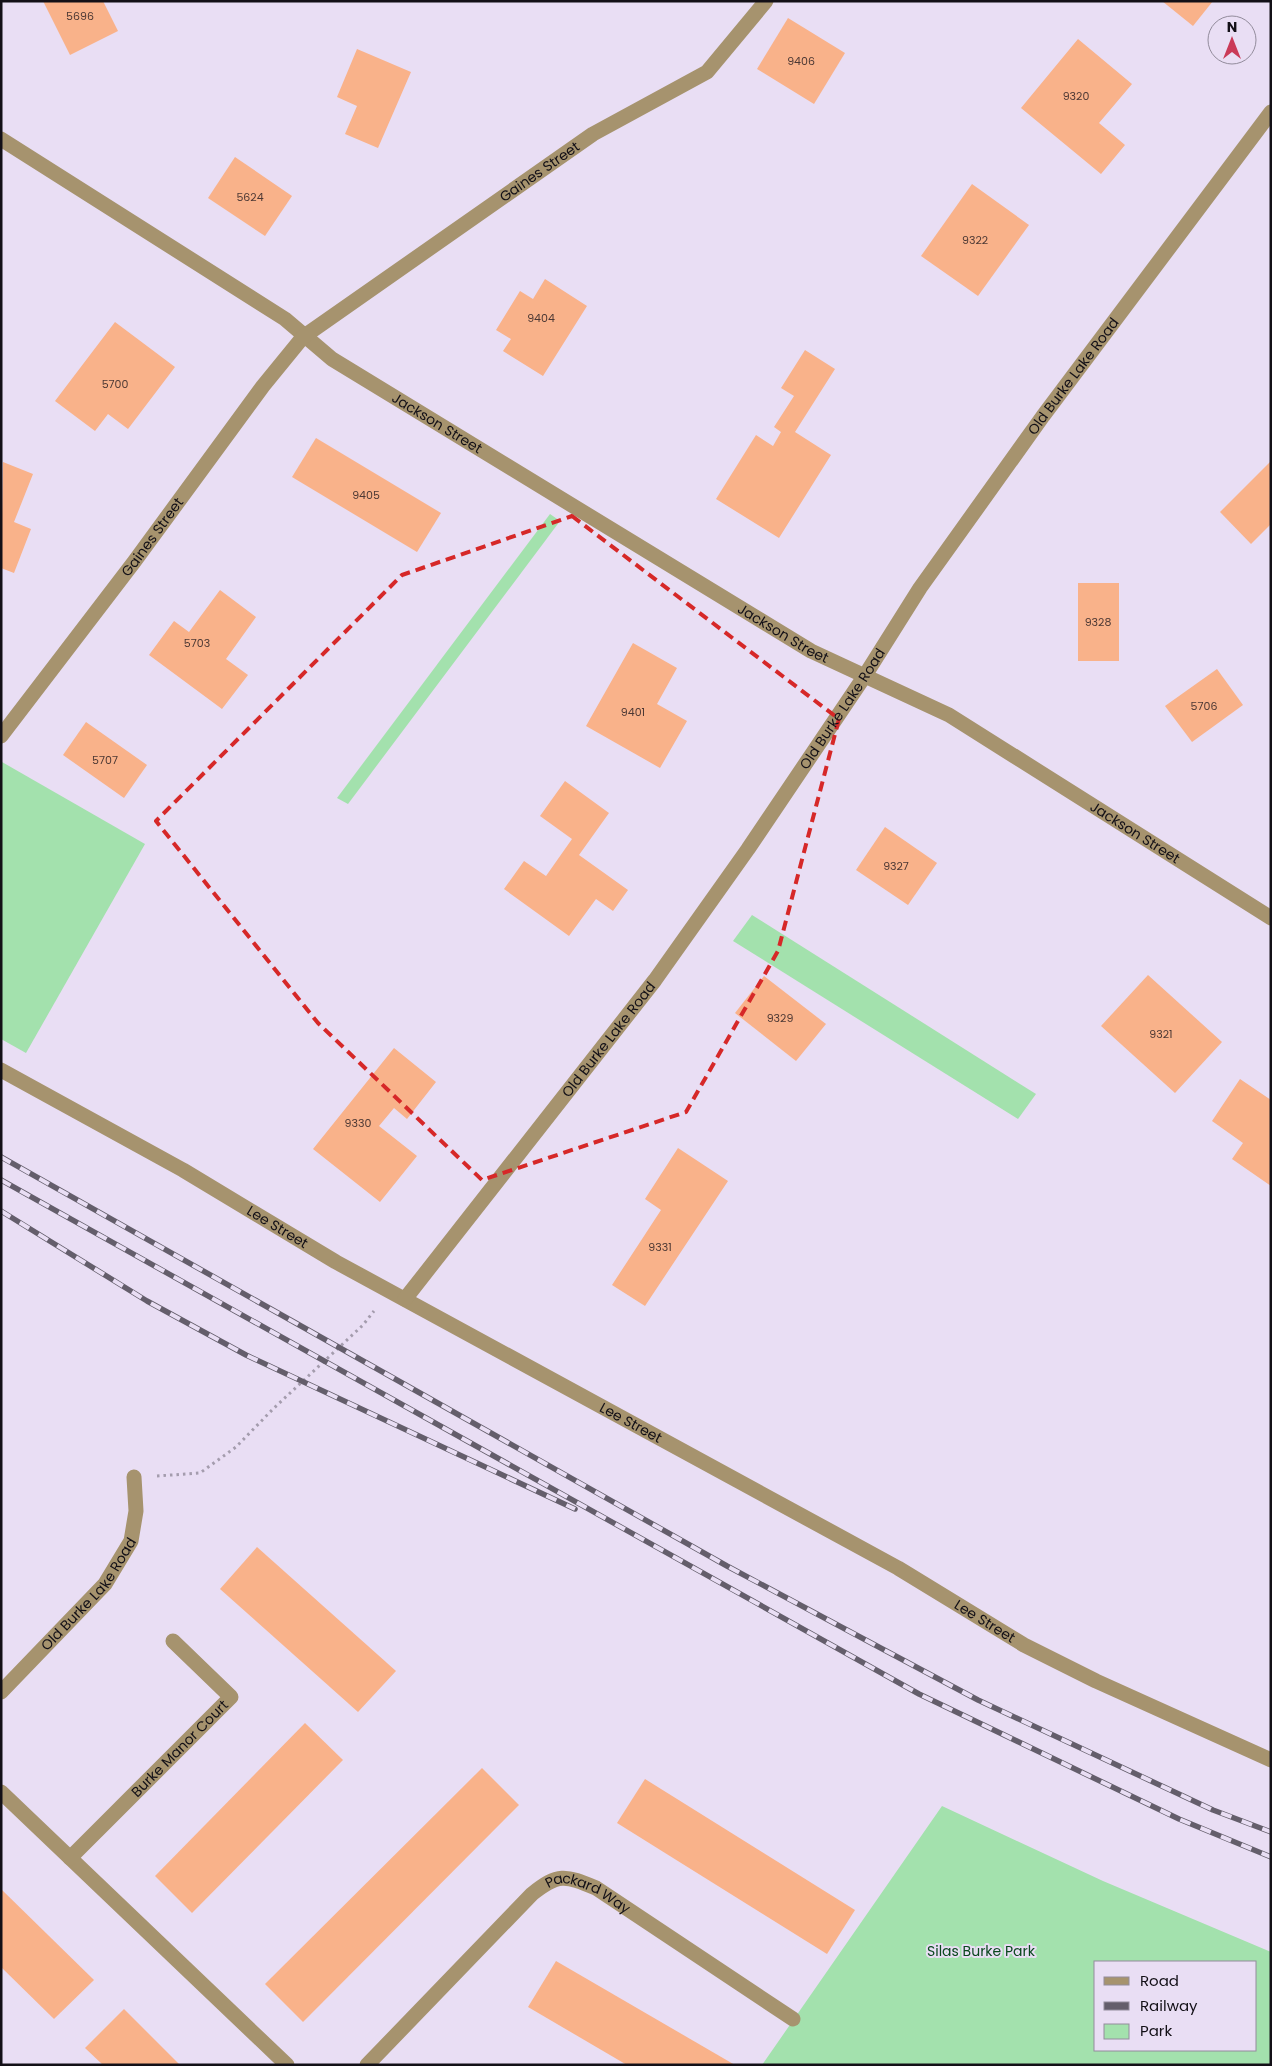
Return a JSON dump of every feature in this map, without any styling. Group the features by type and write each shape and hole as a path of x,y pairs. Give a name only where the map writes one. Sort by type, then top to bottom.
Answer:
{"street":[{"name":"Gaines Street","path":"1,736 134,562 263,386 304,336 593,134 707,72 766,1"},
{"name":"Old Burke Lake Road","path":"398,1295 655,980 748,849 864,677 920,588 1030,435 1271,112"},
{"path":"1,139 285,319 304,336"},
{"name":"Jackson Street","path":"304,336 332,359 811,651 864,677 925,702 949,715 1271,917"},
{"name":"Lee Street","path":"1,1070 183,1170 336,1262 898,1568 1024,1645 1096,1681 1271,1760"},
{"name":"Old Burke Lake Road","path":"1,1692 105,1584 131,1541 136,1511 134,1477"},
{"name":"Burke Manor Court","path":"70,1858 231,1697 173,1641"},
{"path":"1,1792 287,2065"},
{"name":"Packard Way","path":"367,2065 532,1894 550,1879 572,1878 596,1888 793,2019"}],"path":[{"path":"134,1477 200,1473 236,1447 274,1408 398,1295"}],"highlighted area":[{"path":"572,516 839,719 778,951 686,1112 482,1180 318,1023 156,821 402,575"}],"green space":[{"path":"550,514 560,521 348,804 337,798"},
{"path":"2,762 145,844 26,1053 1,1039"},
{"path":"752,915 1036,1094 1018,1119 733,941"},
{"name":"Silas Burke Park","path":"942,1806 1103,1881 1271,1952 1271,2065 762,2065"}],"building":[{"path":"43,1 103,1 118,31 70,55"},
{"path":"1162,1 1213,1 1193,26"},
{"path":"788,18 845,53 814,104 757,69"},
{"path":"1078,39 1132,84 1099,123 1125,145 1101,174 1021,108"},
{"path":"357,49 411,72 378,148 345,134 357,106 337,97"},
{"path":"235,157 292,196 265,236 208,198"},
{"path":"972,184 1029,225 978,296 921,256"},
{"path":"545,279 587,306 543,376 503,351 511,339 496,330 520,291 533,299"},
{"path":"115,322 175,367 128,429 108,414 95,431 55,401"},
{"path":"805,350 835,369 795,432 831,455 779,538 716,499 756,435 773,446 781,432 774,427 794,396 781,388"},
{"path":"316,438 441,513 417,552 292,477"},
{"path":"1271,461 1271,524 1251,544 1220,512"},
{"path":"3,462 33,474 14,522 31,529 14,573 1,568"},
{"path":"1078,583 1119,583 1119,661 1078,661"},
{"path":"220,590 256,617 226,659 248,675 222,709 149,655 174,621 189,632"},
{"path":"633,643 677,668 657,704 687,721 660,768 586,726"},
{"path":"1217,669 1243,705 1192,742 1165,706"},
{"path":"86,722 147,765 124,798 63,755"},
{"path":"565,781 609,813 579,855 628,890 613,911 596,899 569,936 504,889 524,861 546,876 572,839 540,816"},
{"path":"885,827 937,863 908,905 856,870"},
{"path":"1148,975 1222,1042 1175,1093 1101,1026"},
{"path":"764,976 826,1024 796,1061 735,1013"},
{"path":"394,1048 436,1082 407,1119 394,1108 379,1126 417,1156 380,1202 313,1149"},
{"path":"1240,1079 1271,1100 1271,1186 1232,1159 1243,1143 1212,1121"},
{"path":"678,1148 728,1181 645,1306 612,1285 661,1210 645,1199"},
{"path":"257,1547 396,1671 358,1712 220,1589"},
{"path":"305,1723 343,1760 192,1913 155,1876"},
{"path":"482,1768 519,1805 303,2022 265,1984"},
{"path":"645,1779 855,1910 827,1954 617,1823"},
{"path":"1,1889 94,1980 54,2019 1,1967"},
{"path":"556,1961 735,2065 627,2065 528,2007"},
{"path":"124,2009 180,2065 103,2065 85,2048"}],"railway":[{"path":"1,1157 727,1566 978,1700 1213,1810 1271,1832"},
{"path":"1,1180 919,1694 1179,1819 1271,1857"},
{"path":"1,1211 147,1301 246,1355 575,1509"}]}
